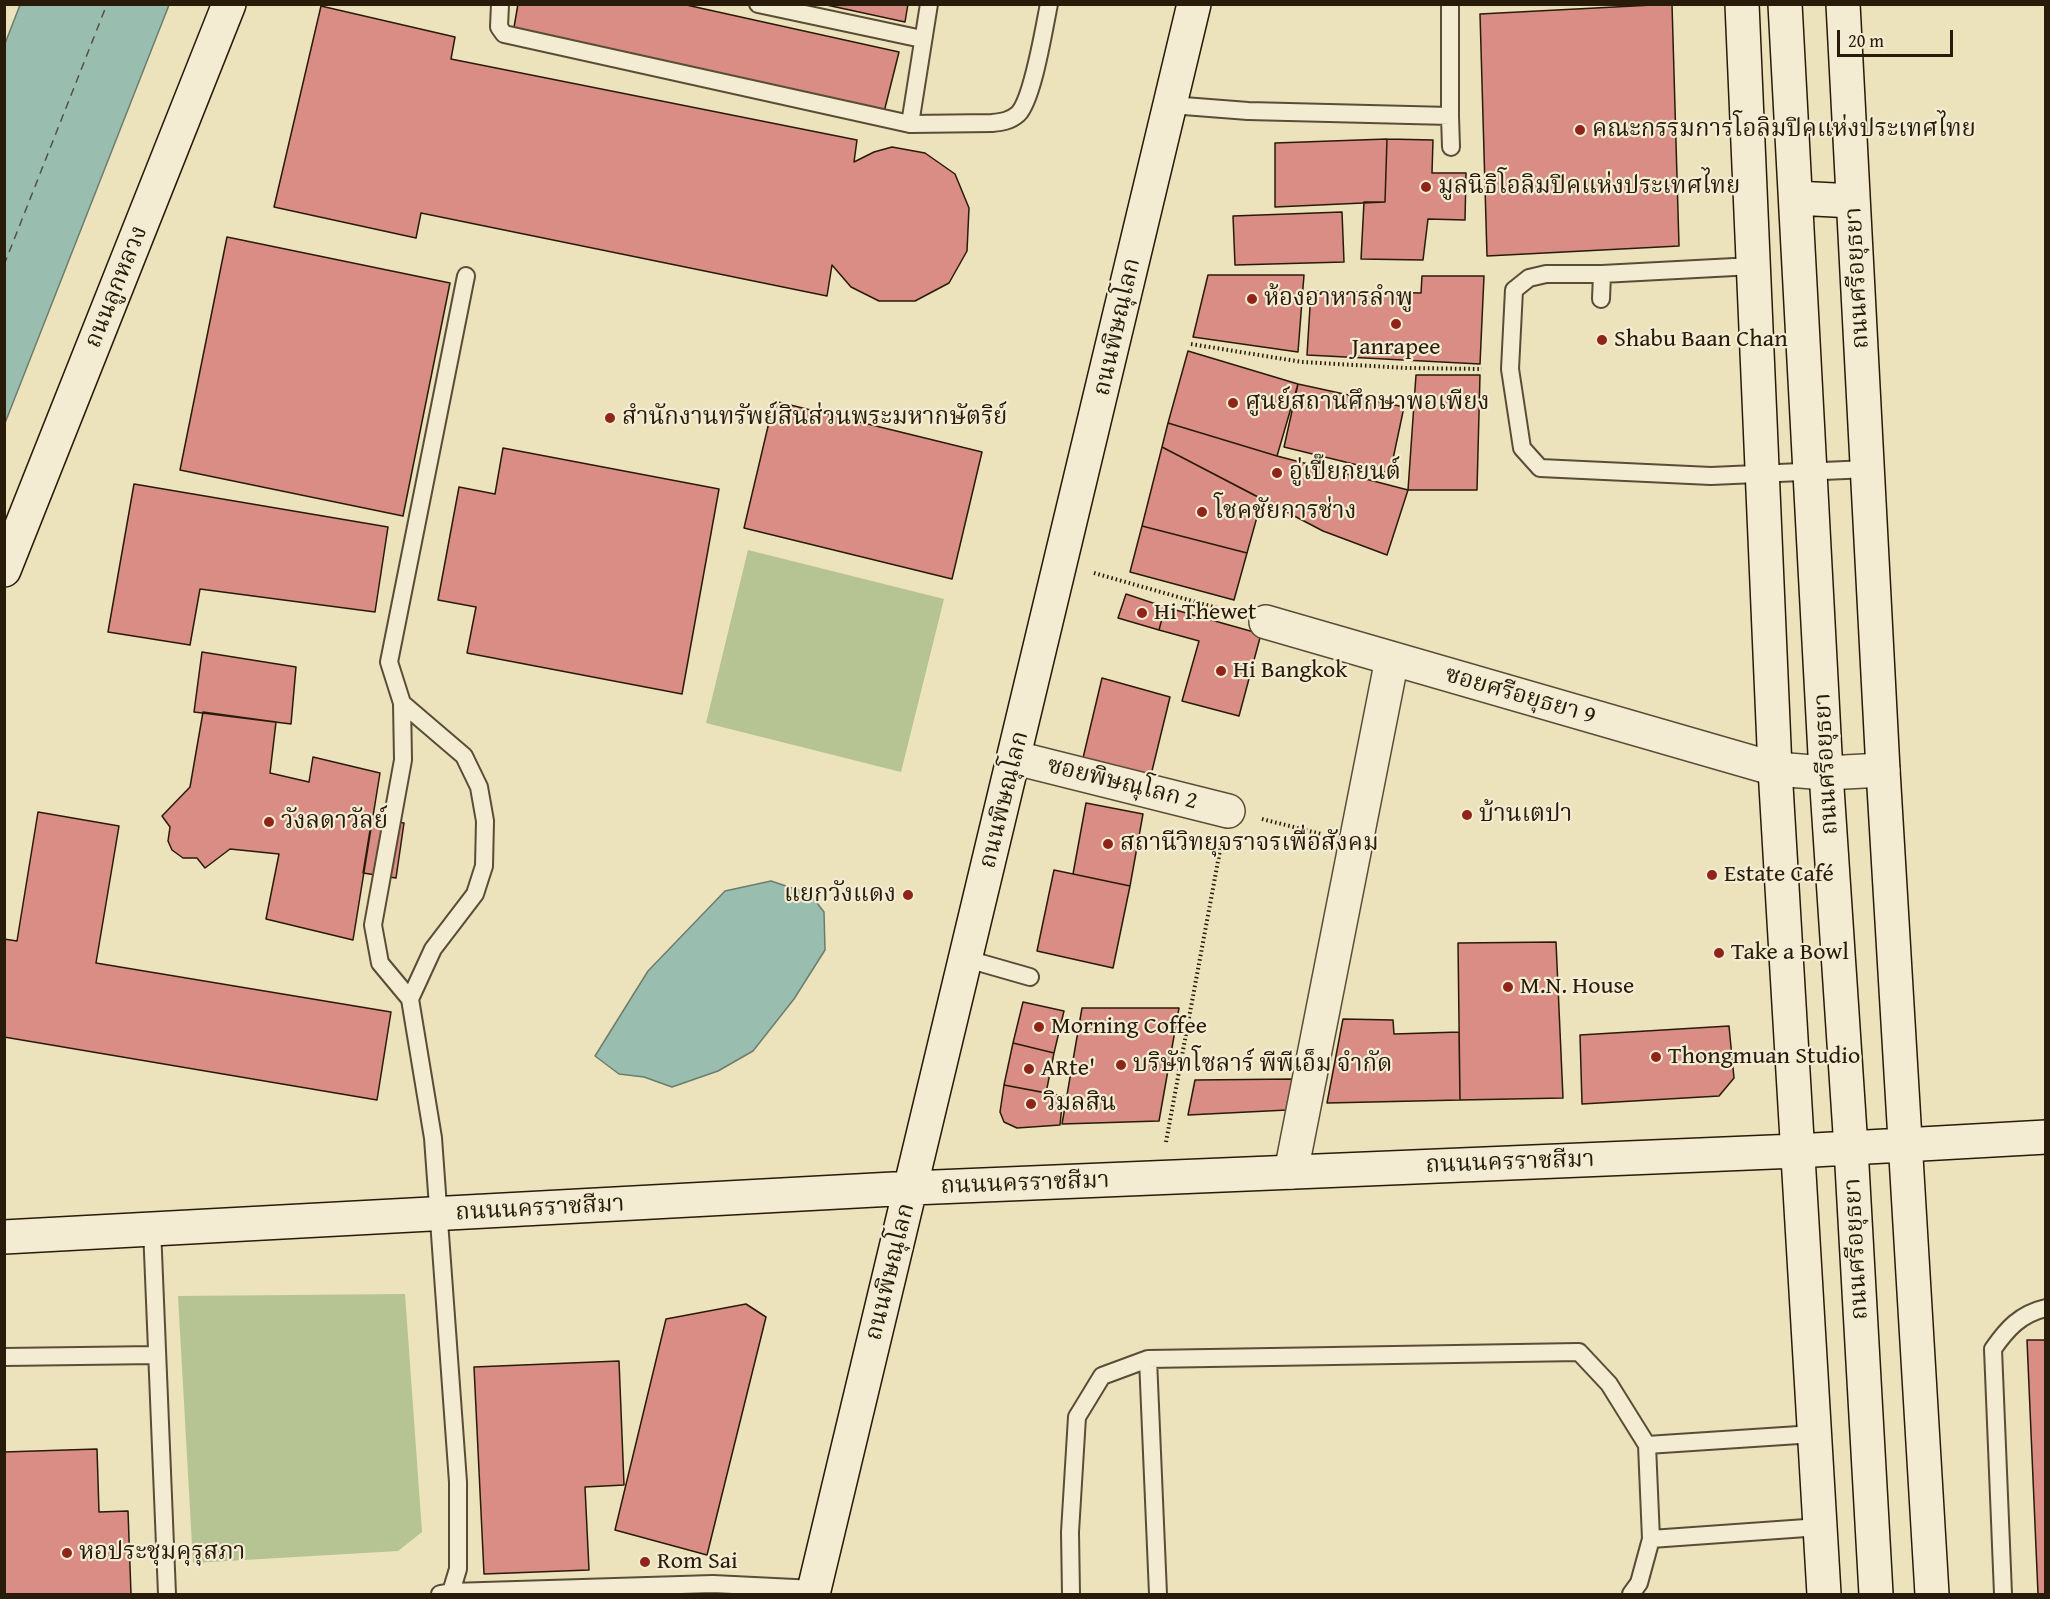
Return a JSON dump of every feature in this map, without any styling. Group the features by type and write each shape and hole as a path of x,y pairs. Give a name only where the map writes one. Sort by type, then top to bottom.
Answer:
{"main road":[{"name":"ถนนลูกหลวง","path":"4,570 229,4"},
{"name":"ถนนพิษณุโลก","path":"814,1592 1016,758 1194,4"},
{"path":"1742,4 1775,769 1824,1594"},
{"name":"ถนนศรีอยุธยา","path":"1785,4 1827,773 1876,1594"},
{"name":"ถนนศรีอยุธยา","path":"1843,4 1882,770 1932,1594"},
{"path":"1748,154 1794,156"},
{"path":"1796,198 1853,201"},
{"name":"ซอยศรีอยุธยา 9","path":"1266,622 1775,769 1827,773 1882,770"},
{"path":"1291,1172 1392,659"},
{"name":"ซอยพิษณุโลก 2","path":"1016,758 1228,811"},
{"name":"ถนนนครราชสีมา","path":"4,1237 912,1188 1796,1152 2046,1137"},
{"path":"1814,1434 1866,1429"},
{"path":"1820,1527 1872,1524"}],"lane":[{"path":"500,4 499,27 504,34 910,124 1005,122 1017,115 1027,97 1049,4"},
{"path":"758,4 922,39"},
{"path":"910,124 929,4"},
{"path":"1450,4 1451,147"},
{"path":"1172,105 1248,111 1450,116"},
{"path":"1753,266 1602,274 1546,274 1529,278 1514,290 1510,369 1522,448 1530,460 1540,468 1608,464 1711,476 1868,469"},
{"path":"1602,274 1602,299"},
{"path":"445,1593 458,1569 458,1482 433,1138 410,999 380,963 373,925 403,760 402,703 389,662 466,276"},
{"path":"402,703 464,756 479,787 485,821 484,866 475,894 433,949 410,999"},
{"path":"967,959 1030,976"},
{"path":"152,1228 167,1594"},
{"path":"2003,1594 1993,1349 2010,1326 2034,1311 2046,1308"},
{"path":"1071,1594 1070,1532 1077,1417 1102,1376 1148,1359 1579,1352 1609,1383 1647,1445 1652,1539 1639,1583 1631,1594"},
{"path":"4,1357 156,1355"},
{"path":"1148,1359 1158,1594"},
{"path":"1647,1445 1814,1434"},
{"path":"1652,1539 1820,1527"},
{"path":"445,1593 713,1584 814,1592"}],"path":[{"path":"1191,344 1302,362 1407,368 1510,369"},
{"path":"1062,563 1266,622"},
{"path":"1159,1178 1228,811 1357,843"}],"green space":[{"path":"748,550 944,599 901,772 706,723"},
{"path":"405,1294 422,1532 398,1551 193,1563 178,1296"}],"shaded area":[{"path":"20,5 169,5 5,423 4,46"},
{"path":"771,881 810,894 824,912 825,950 794,999 753,1051 718,1071 672,1087 644,1077 619,1074 595,1056 648,971 725,891"}],"building":[{"path":"518,4 682,4 899,52 884,112 513,33"},
{"path":"822,4 908,4 905,22"},
{"name":"คณะกรรมการโอลิมปิคแห่งประเทศไทย","path":"1672,4 1679,246 1487,256 1480,14"},
{"path":"321,6 455,37 451,59 857,140 854,162 874,152 892,147 925,153 955,174 969,208 967,251 949,283 915,301 879,301 851,287 832,265 827,296 421,213 416,238 274,207"},
{"path":"1387,139 1385,202 1275,207 1275,143"},
{"name":"มูลนิธิโอลิมปิคแห่งประเทศไทย","path":"1387,139 1433,140 1432,173 1466,173 1465,220 1428,219 1423,260 1361,259 1364,202 1385,202"},
{"path":"1342,212 1344,262 1235,265 1233,216"},
{"path":"227,237 450,283 403,516 180,470"},
{"name":"ห้องอาหารลำพู","path":"1208,275 1304,275 1298,352 1193,337"},
{"name":"Janrapee","path":"1422,276 1484,276 1480,364 1307,355 1311,291 1421,293"},
{"name":"ศูนย์สถานศึกษาพอเพียง","path":"1188,351 1298,384 1277,456 1168,423"},
{"path":"1416,375 1480,375 1477,490 1408,490"},
{"path":"1298,384 1404,407 1390,473 1284,447"},
{"path":"774,401 982,452 952,579 744,528"},
{"name":"อู่เปี๊ยกยนต์","path":"1168,423 1277,456 1408,490 1387,555 1323,531 1162,447"},
{"name":"โชคชัยการช่าง","path":"1162,447 1262,499 1247,553 1142,526"},
{"path":"503,448 719,489 682,694 467,653 476,607 438,600 459,487 495,494"},
{"path":"134,484 388,527 375,612 200,589 190,645 108,632"},
{"path":"1142,526 1247,553 1234,600 1130,572"},
{"name":"Hi Thewet","path":"1126,594 1165,607 1159,630 1118,618"},
{"name":"Hi Bangkok","path":"1165,607 1261,634 1239,716 1182,701 1199,641 1159,630"},
{"path":"202,652 296,667 291,724 194,712"},
{"path":"1102,678 1170,697 1151,775 1083,758"},
{"name":"วังลดาวัลย์","path":"203,712 276,722 270,773 309,782 313,757 380,773 353,940 266,919 279,854 230,849 205,868 197,858 183,858 172,850 168,841 170,827 162,816 190,787"},
{"name":"สถานีวิทยุจราจรเพื่อสังคม","path":"1086,803 1143,814 1130,886 1073,874"},
{"path":"38,812 119,826 96,963 391,1012 377,1100 4,1037 4,939 17,941"},
{"path":"372,818 404,823 396,878 363,873"},
{"path":"1054,870 1130,886 1113,968 1037,951"},
{"name":"M.N. House","path":"1556,942 1563,1098 1460,1100 1458,943"},
{"name":"Morning Coffee","path":"1023,1002 1064,1011 1054,1053 1013,1043"},
{"name":"บริษัทโซลาร์ พีพีเอ็ม จำกัด","path":"1082,1008 1179,1008 1159,1121 1062,1124"},
{"path":"1343,1019 1393,1020 1394,1034 1459,1032 1460,1100 1327,1103"},
{"name":"Thongmuan Studio","path":"1729,1026 1734,1078 1719,1096 1582,1104 1580,1035"},
{"name":"ARte'","path":"1013,1043 1054,1053 1046,1093 1004,1085"},
{"path":"1294,1079 1287,1110 1188,1115 1195,1080"},
{"name":"วิมลสิน","path":"1004,1085 1063,1096 1060,1125 1017,1128 1004,1122 1000,1112"},
{"path":"746,1304 766,1317 707,1555 615,1530 666,1319"},
{"path":"2027,1340 2046,1340 2046,1594 2038,1594"},
{"path":"619,1361 624,1485 585,1487 589,1570 484,1574 474,1367"},
{"name":"หอประชุมคุรุสภา","path":"97,1449 99,1512 128,1511 131,1594 4,1594 4,1452"}],"ferry route":[{"path":"4,265 107,4"}],"place":[{"name":"คณะกรรมการโอลิมปิคแห่งประเทศไทย","path":"1580,130"},
{"name":"มูลนิธิโอลิมปิคแห่งประเทศไทย","path":"1426,187"},
{"name":"ห้องอาหารลำพู","path":"1252,299"},
{"name":"Janrapee","path":"1396,324"},
{"name":"Shabu Baan Chan","path":"1602,340"},
{"name":"ศูนย์สถานศึกษาพอเพียง","path":"1233,403"},
{"name":"สำนักงานทรัพย์สินส่วนพระมหากษัตริย์","path":"610,418"},
{"name":"อู่เปี๊ยกยนต์","path":"1277,473"},
{"name":"โชคชัยการช่าง","path":"1202,512"},
{"name":"Hi Thewet","path":"1142,613"},
{"name":"Hi Bangkok","path":"1221,671"},
{"name":"บ้านเตปา","path":"1467,815"},
{"name":"วังลดาวัลย์","path":"269,822"},
{"name":"สถานีวิทยุจราจรเพื่อสังคม","path":"1108,844"},
{"name":"Estate Café","path":"1712,875"},
{"name":"แยกวังแดง","path":"908,895"},
{"name":"Take a Bowl","path":"1719,953"},
{"name":"M.N. House","path":"1508,987"},
{"name":"Morning Coffee","path":"1039,1027"},
{"name":"Thongmuan Studio","path":"1656,1057"},
{"name":"บริษัทโซลาร์ พีพีเอ็ม จำกัด","path":"1121,1065"},
{"name":"ARte'","path":"1029,1069"},
{"name":"วิมลสิน","path":"1031,1104"},
{"name":"หอประชุมคุรุสภา","path":"67,1553"},
{"name":"Rom Sai","path":"645,1562"}]}
